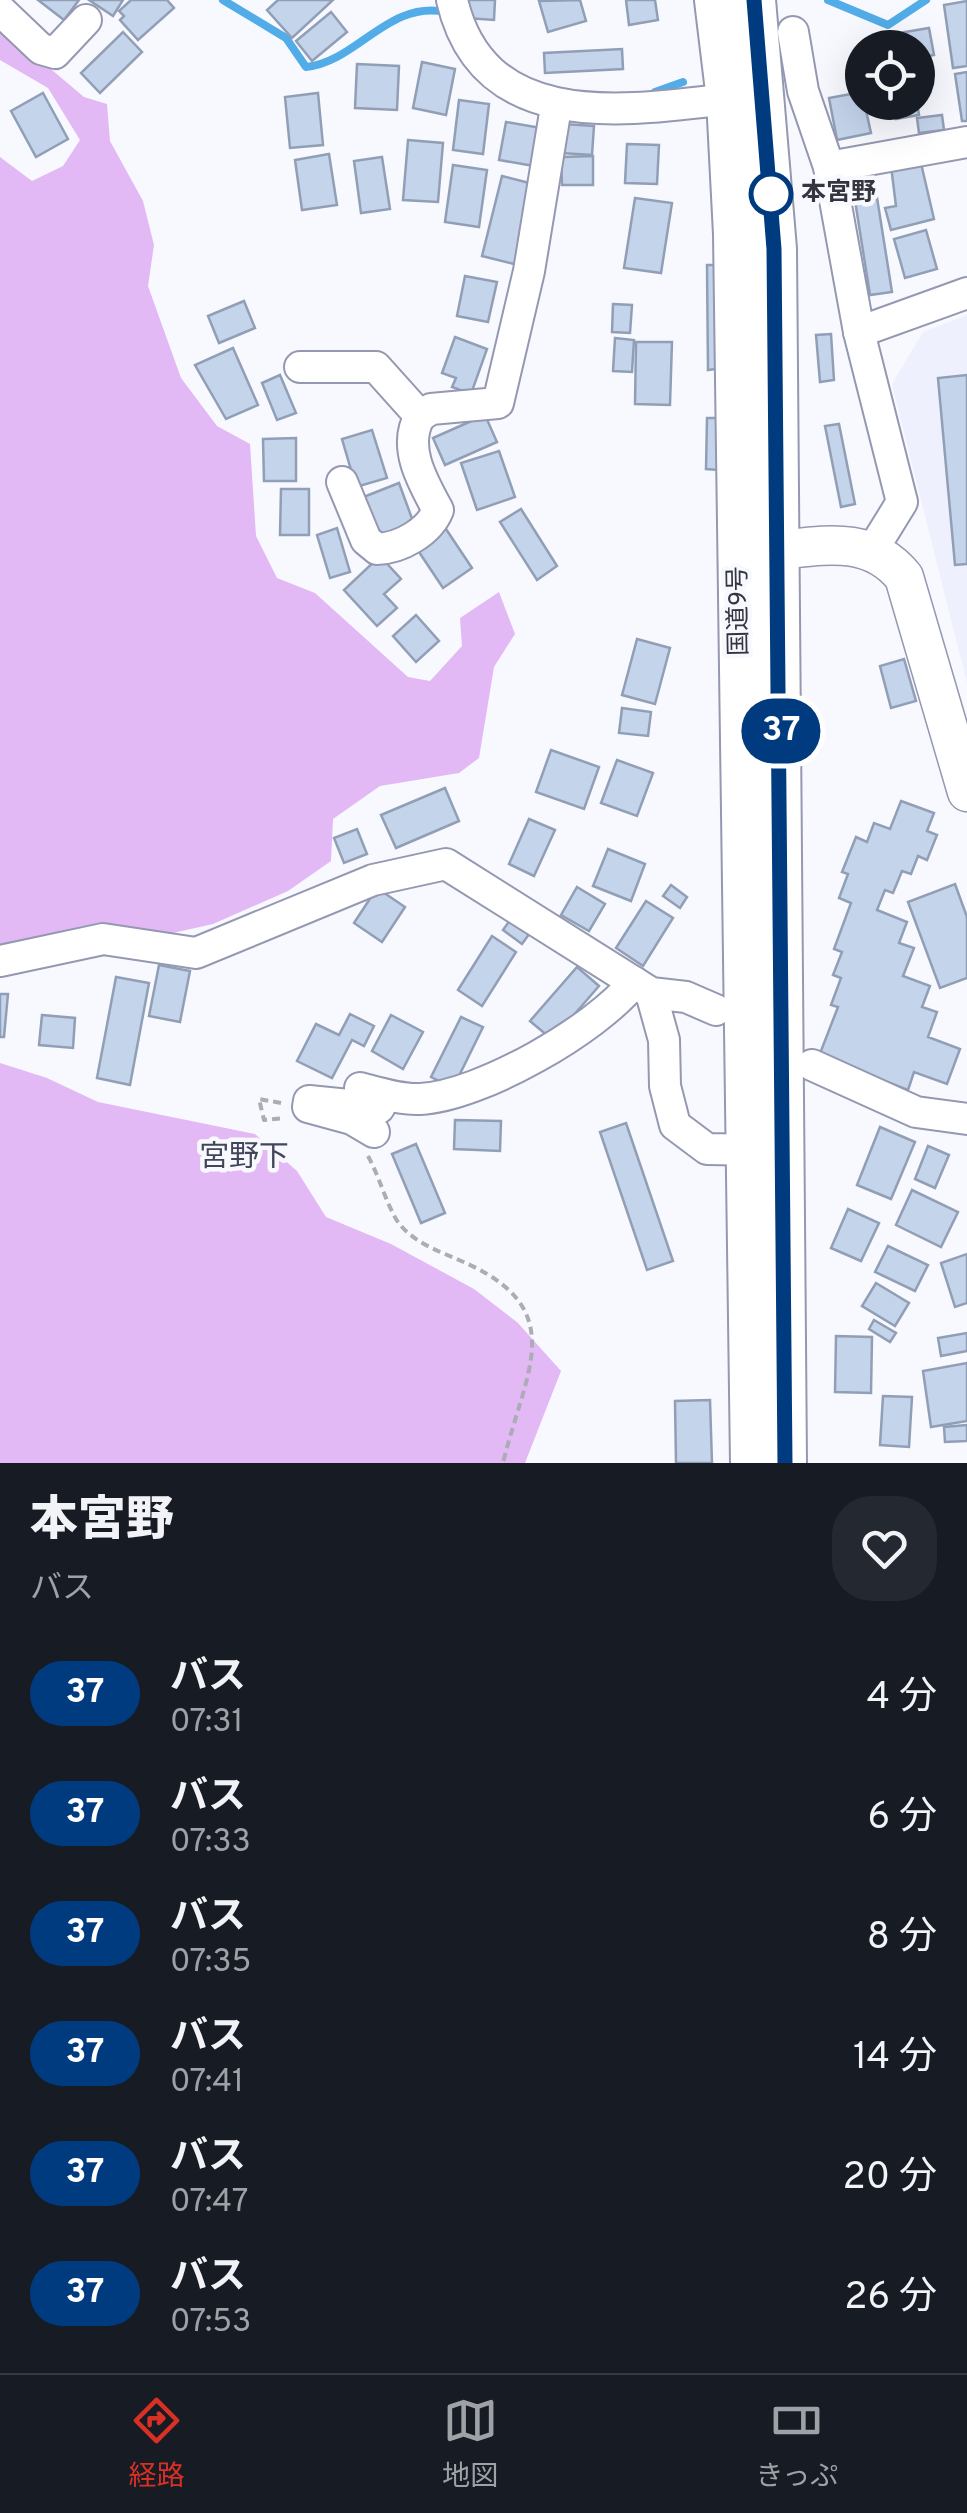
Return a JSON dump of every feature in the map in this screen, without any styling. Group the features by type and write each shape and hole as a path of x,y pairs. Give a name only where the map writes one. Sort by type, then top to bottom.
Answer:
{"highway":[{"name":"国道9号","path":"716,0 728,99 760,552"},
{"name":"国道9号","path":"752,1463 764,1150 760,552 774,249 754,0"},
{"name":"国道9号","path":"764,1150 785,1463"}],"main road":[{"path":"760,552 829,544 873,550 890,559 904,577 967,792"}],"street":[{"path":"452,0 464,38 486,67 556,106 638,109 728,99"},
{"path":"0,10 41,49 56,52 86,20"},
{"path":"793,32 803,91 829,167 859,332 902,502 873,550"},
{"path":"342,482 366,540 377,549 390,548 431,525 438,510 421,479 411,440 420,416 431,409 498,404 532,253 556,106"},
{"path":"829,167 967,142"},
{"path":"859,332 967,293"},
{"path":"300,367 376,367 420,416"},
{"path":"0,962 102,939 196,953 373,880 446,864 642,988 686,997 716,1010"},
{"path":"642,988 664,1040 665,1086 675,1124 706,1149 764,1150"},
{"path":"300,1109 380,1108 373,1091 419,1099 460,1092 523,1062 642,988"},
{"path":"812,1065 916,1112 967,1119"},
{"path":"300,1109 308,1107 352,1119 368,1138"}],"path":[{"path":"258,1099 300,1109 264,1120 258,1099"},
{"path":"368,1138 396,1219 422,1244 487,1272 508,1286 529,1315 535,1351 502,1463"}],"shaded area":[{"path":"0,26 84,97 107,104 110,141 143,201 154,245 148,286 181,378 217,426 250,444 256,536 277,578 315,593 408,677 430,681 462,646 460,618 499,592 515,634 494,667 479,758 459,773 380,786 333,819 331,861 288,891 213,924 164,935 93,926 0,944 0,157 32,181 63,166 80,140 48,88 0,60"},
{"path":"967,315 967,683 892,384 923,332"},
{"path":"0,1063 47,1078 98,1102 255,1134 297,1171 326,1217 391,1244 474,1289 518,1323 561,1371 525,1463 0,1463"}],"building":[{"path":"38,0 79,0 64,20"},
{"path":"89,0 123,0 113,16"},
{"path":"131,0 167,0 174,8 138,40 120,20 124,16 119,11"},
{"path":"278,0 333,0 292,38 267,10"},
{"path":"468,0 495,0 494,20 467,18"},
{"path":"580,0 586,21 548,32 539,1"},
{"path":"626,0 655,0 658,20 629,25"},
{"path":"967,1 967,66 953,68 944,5"},
{"path":"331,12 347,32 312,61 296,41"},
{"path":"123,32 142,52 100,93 81,73"},
{"path":"622,49 623,69 545,73 544,53"},
{"path":"422,62 455,69 446,115 413,108"},
{"path":"357,64 399,66 397,110 355,108"},
{"path":"967,72 967,121 962,121 955,74"},
{"path":"43,93 68,139 36,157 11,111"},
{"path":"318,93 323,145 290,148 285,97"},
{"path":"845,95 845,120 868,120 871,133 837,140 829,98"},
{"path":"459,100 489,104 483,154 453,150"},
{"path":"942,115 944,130 919,133 917,120 935,120 935,116"},
{"path":"506,122 541,128 534,166 499,160"},
{"path":"564,124 594,126 592,155 561,153"},
{"path":"408,140 443,143 438,202 403,200"},
{"path":"627,144 659,145 657,184 625,183"},
{"path":"329,154 337,205 302,210 295,160"},
{"path":"593,156 593,185 562,185 561,157"},
{"path":"382,157 390,209 361,213 354,161"},
{"path":"920,159 934,219 891,230 885,208 896,206 891,166"},
{"path":"453,165 487,170 479,227 445,222"},
{"path":"502,176 537,185 518,265 482,256"},
{"path":"875,185 892,292 870,295 853,188"},
{"path":"635,198 672,203 661,273 624,268"},
{"path":"926,230 937,269 905,278 894,239"},
{"path":"707,265 715,265 716,369 708,370"},
{"path":"465,276 497,282 488,322 457,316"},
{"path":"244,301 255,328 219,343 208,316"},
{"path":"613,304 632,305 630,333 612,332"},
{"path":"831,334 834,380 820,382 816,335"},
{"path":"455,337 487,349 471,394 452,387 456,378 442,373"},
{"path":"615,338 634,340 632,372 613,371"},
{"path":"636,342 672,342 670,405 635,404"},
{"path":"233,348 258,405 226,419 195,365"},
{"path":"280,375 296,413 277,420 262,383"},
{"path":"967,375 967,564 955,565 938,378"},
{"path":"485,415 497,442 445,465 433,438"},
{"path":"707,418 719,418 718,470 706,469"},
{"path":"839,424 855,504 841,507 825,426"},
{"path":"372,430 387,478 356,487 342,439"},
{"path":"296,438 296,481 264,481 263,439"},
{"path":"499,451 515,497 477,510 461,463"},
{"path":"399,483 414,524 377,538 361,498"},
{"path":"281,489 309,489 309,535 280,535"},
{"path":"521,509 557,566 537,580 500,522"},
{"path":"444,526 472,568 443,588 415,546"},
{"path":"337,528 350,572 330,578 317,535"},
{"path":"380,556 401,579 384,594 397,608 377,626 344,590"},
{"path":"416,615 439,641 416,662 393,636"},
{"path":"637,639 670,648 655,704 622,695"},
{"path":"904,659 916,701 891,708 880,666"},
{"path":"622,708 651,712 648,736 619,733"},
{"path":"551,750 599,767 584,809 536,792"},
{"path":"617,760 653,773 637,816 601,803"},
{"path":"445,788 459,821 396,848 381,815"},
{"path":"901,801 934,813 927,831 937,835 927,860 918,856 911,874 902,871 893,893 885,890 877,910 907,922 899,943 914,948 903,976 930,986 922,1007 937,1012 928,1037 960,1049 947,1084 914,1072 908,1090 819,1056 838,1007 831,1005 841,978 833,975 842,952 834,949 851,903 839,898 848,874 842,872 856,837 867,842 874,823 890,829"},
{"path":"529,819 555,830 534,876 509,864"},
{"path":"357,829 367,854 344,863 334,838"},
{"path":"608,849 645,864 631,901 593,886"},
{"path":"955,884 967,917 967,978 940,988 908,902"},
{"path":"671,885 687,897 680,908 663,896"},
{"path":"577,887 605,904 589,931 561,915"},
{"path":"377,888 405,907 382,942 354,923"},
{"path":"646,901 673,918 643,966 616,948"},
{"path":"513,916 532,930 522,944 503,930"},
{"path":"492,936 516,952 482,1006 458,990"},
{"path":"159,965 190,971 180,1022 149,1016"},
{"path":"577,967 599,986 560,1031 549,1037 530,1021"},
{"path":"116,977 149,983 130,1085 97,1078"},
{"path":"0,994 8,994 4,1037 0,1037"},
{"path":"350,1014 374,1026 364,1046 352,1040 332,1078 297,1061 316,1024 339,1035"},
{"path":"42,1015 75,1018 73,1048 39,1045"},
{"path":"391,1015 423,1032 403,1069 372,1051"},
{"path":"461,1017 483,1027 453,1088 431,1077"},
{"path":"455,1120 501,1121 500,1151 454,1149"},
{"path":"626,1123 673,1261 647,1270 600,1132"},
{"path":"880,1127 915,1142 891,1199 857,1185"},
{"path":"416,1144 445,1213 421,1223 392,1154"},
{"path":"928,1146 949,1155 935,1188 915,1179"},
{"path":"912,1190 958,1212 941,1247 896,1225"},
{"path":"848,1209 879,1223 861,1261 831,1248"},
{"path":"888,1246 928,1265 915,1291 875,1272"},
{"path":"967,1254 967,1303 955,1307 941,1263"},
{"path":"876,1283 909,1303 895,1326 862,1306"},
{"path":"874,1320 896,1333 890,1342 869,1329"},
{"path":"967,1333 967,1351 941,1356 938,1338"},
{"path":"836,1336 872,1337 871,1393 835,1392"},
{"path":"967,1363 967,1421 931,1427 923,1371"},
{"path":"883,1396 912,1397 909,1447 880,1445"},
{"path":"710,1400 712,1463 676,1463 675,1401"},
{"path":"967,1425 967,1441 945,1442 944,1427"}],"waterway":[{"path":"223,0 286,38 306,67 341,55 407,15 446,12"},
{"path":"828,0 888,25 926,0"},
{"path":"655,92 683,82"}],"bus line":[{"name":"37","path":"754,0 765,94 774,249 780,552 785,1463"}],"place":[{"name":"本宮野","path":"771,194"}],"district":[{"name":"宮野下","path":"244,1158"}]}
